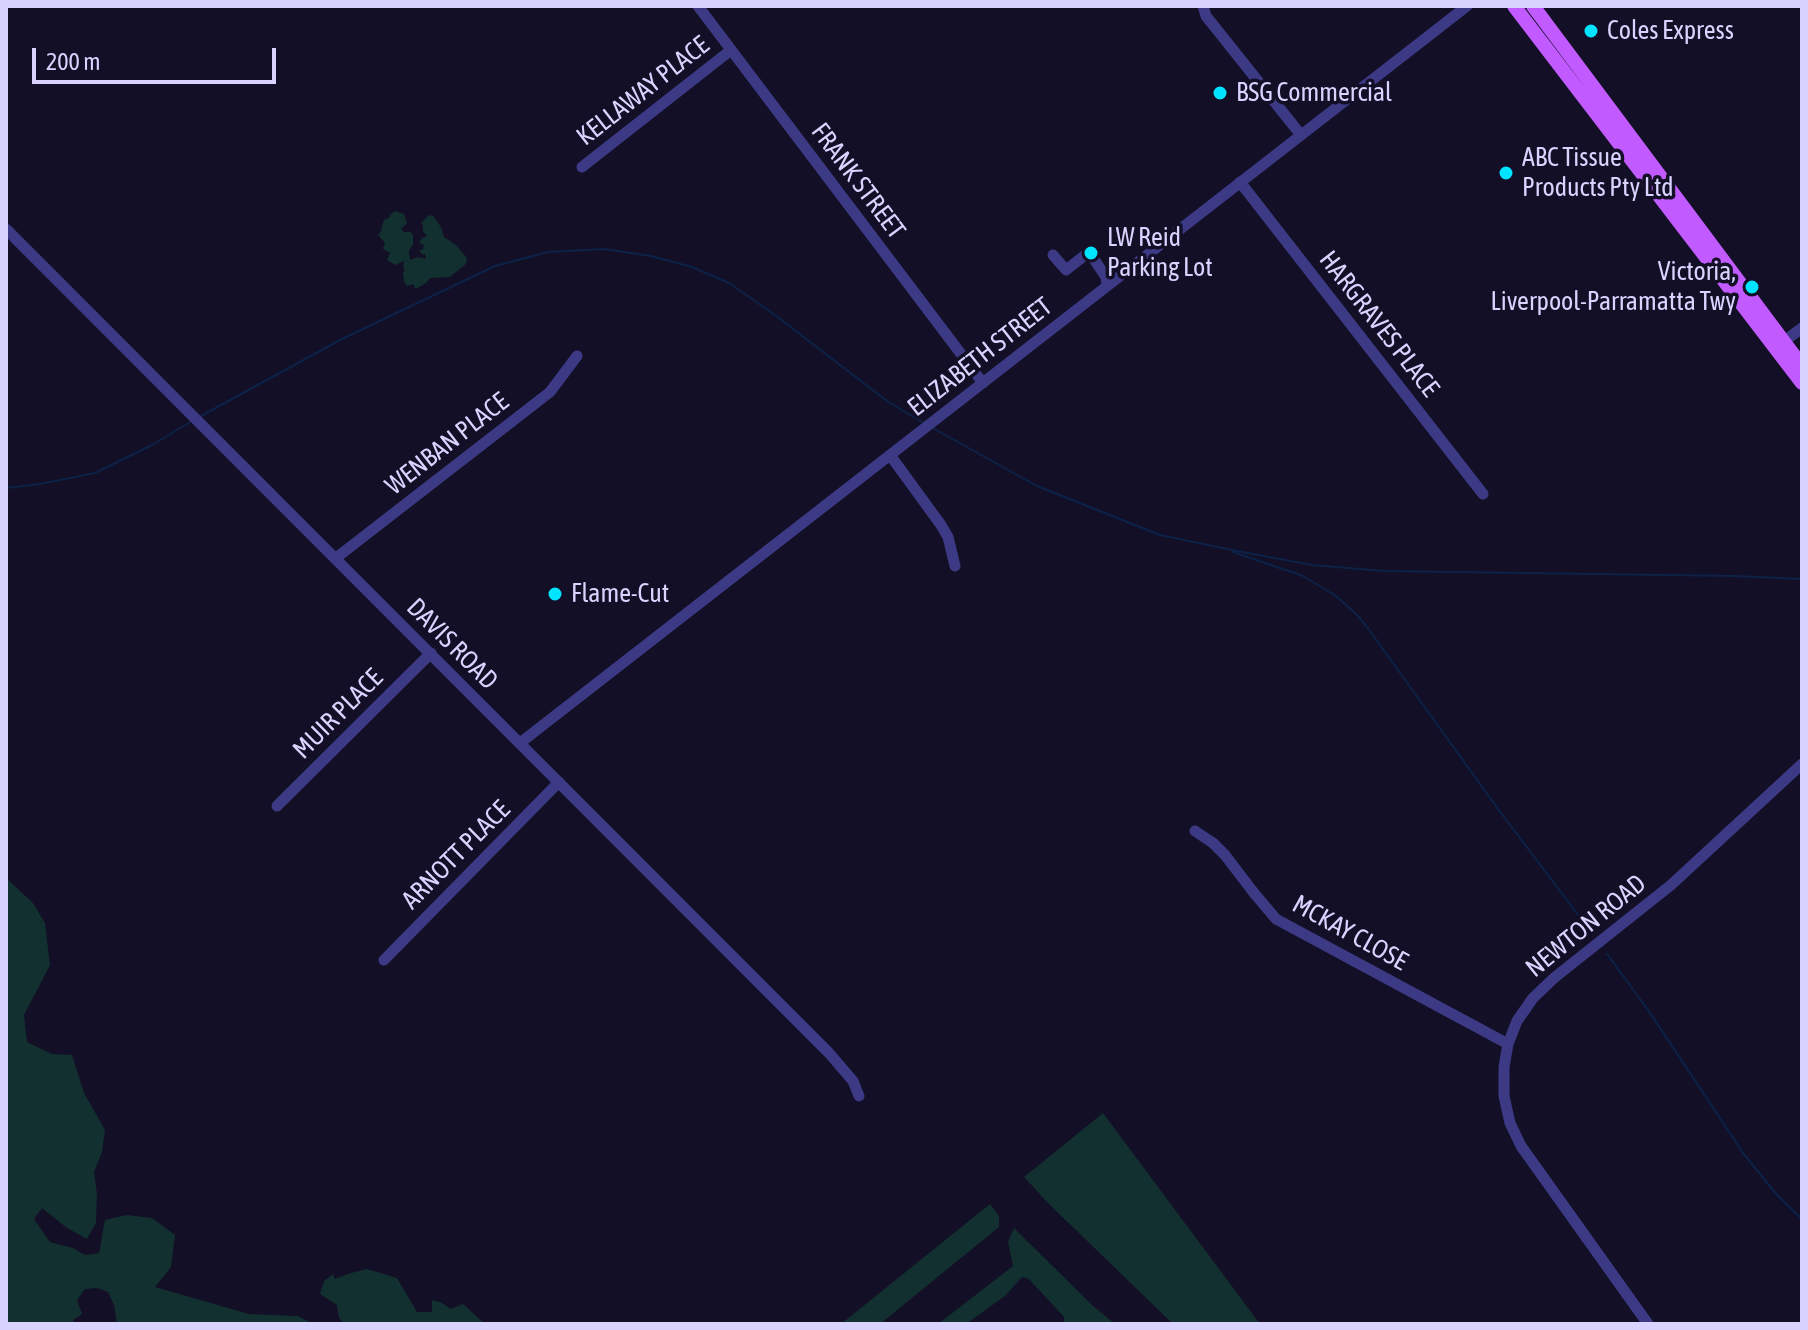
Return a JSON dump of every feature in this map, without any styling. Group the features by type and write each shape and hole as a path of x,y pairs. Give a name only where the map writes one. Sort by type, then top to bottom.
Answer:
{"main road":[{"path":"1514,6 1779,345 1802,366"},
{"path":"1533,6 1779,345 1802,383"}],"street":[{"name":"FRANK STREET","path":"698,6 983,383"},
{"path":"1203,6 1206,16 1301,135"},
{"name":"ELIZABETH STREET","path":"520,743 1467,6"},
{"name":"KELLAWAY PLACE","path":"582,167 731,50"},
{"name":"HARGRAVES PLACE","path":"1240,182 1483,494"},
{"name":"DAVIS ROAD","path":"6,229 829,1053 853,1081 859,1096"},
{"path":"1053,255 1066,270 1089,252 1106,277 1107,286"},
{"path":"1779,345 1802,328"},
{"name":"WENBAN PLACE","path":"336,558 550,392 577,356"},
{"path":"890,455 941,525 948,537 955,566"},
{"name":"MUIR PLACE","path":"277,806 431,653"},
{"name":"NEWTON ROAD","path":"1648,1324 1521,1146 1510,1123 1504,1096 1508,1044 1517,1021 1533,998 1671,885 1802,764"},
{"name":"ARNOTT PLACE","path":"384,960 559,782"},
{"name":"MCKAY CLOSE","path":"1195,831 1225,855 1276,919 1508,1044"}],"green space":[{"path":"395,211 404,214 407,223 401,229 411,232 413,236 410,260 418,257 426,259 425,254 419,251 424,245 419,243 427,236 421,223 429,215 441,227 444,237 467,258 466,264 450,277 430,278 416,289 413,284 407,286 404,282 404,261 395,265 387,260 390,253 383,249 385,243 378,235 384,220"},
{"path":"6,878 33,903 45,923 50,965 24,1015 27,1042 52,1054 72,1055 84,1093 105,1130 102,1152 94,1172 96,1223 87,1239 42,1208 34,1219 50,1242 85,1255 99,1253 105,1220 127,1215 152,1218 175,1235 171,1267 155,1287 249,1314 298,1316 313,1324 117,1324 108,1292 97,1288 85,1289 77,1300 82,1314 73,1320 75,1324 6,1324"},
{"path":"1103,1113 1260,1324 1173,1324 1024,1177"},
{"path":"990,1204 999,1216 999,1227 880,1324 841,1324"},
{"path":"1014,1228 1115,1324 1064,1324 1064,1317 1029,1279 1022,1277 1005,1296 966,1324 938,1324 1013,1266 1008,1242"},
{"path":"367,1269 397,1278 417,1312 432,1312 432,1300 451,1309 463,1304 485,1324 345,1324 339,1318 337,1305 320,1294 324,1281 333,1274 335,1279"}],"waterway":[{"path":"201,416 340,340 495,266 548,252 604,249 651,256 692,267 729,283 887,401 922,422"},
{"path":"6,488 95,473 192,421"},
{"path":"931,427 1037,486 1160,535 1312,565 1384,571 1802,579"},
{"path":"1233,552 1303,576 1336,596 1357,615 1591,932"},
{"path":"1607,954 1743,1153 1777,1195 1802,1219"}],"place":[{"name":"Coles Express","path":"1591,31"},
{"name":"BSG Commercial","path":"1220,93"},
{"name":"ABC Tissue Products Pty Ltd","path":"1506,173"},
{"name":"LW Reid Parking Lot","path":"1091,253"},
{"name":"Victoria, Liverpool-Parramatta Twy","path":"1752,287"},
{"name":"Flame-Cut","path":"555,594"}]}
